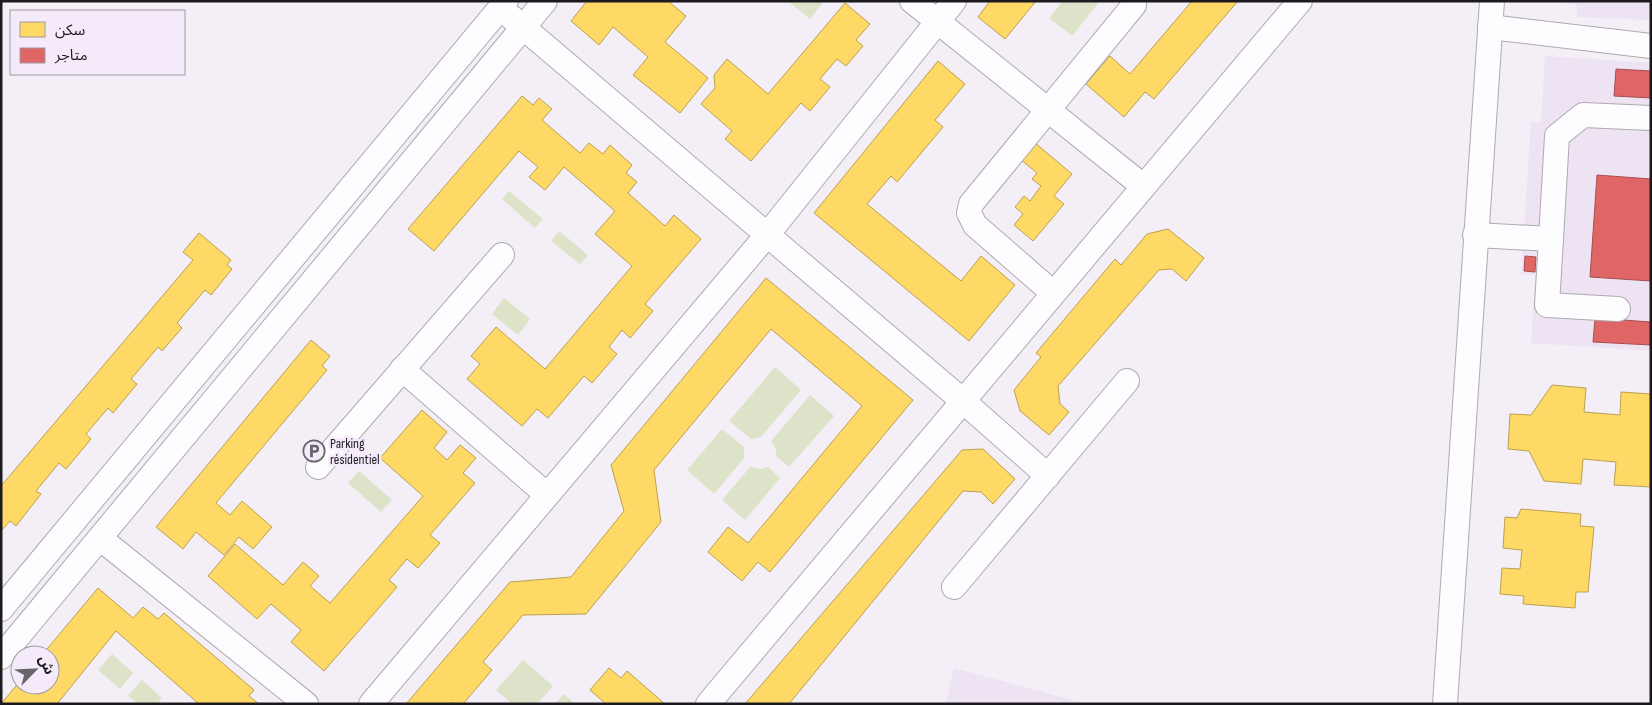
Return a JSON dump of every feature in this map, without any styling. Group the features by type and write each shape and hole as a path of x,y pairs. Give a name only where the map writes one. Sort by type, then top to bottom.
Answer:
{"street":[{"path":"1,657 545,1"},
{"path":"912,1 1143,186"},
{"path":"372,704 767,234 954,1"},
{"path":"708,704 1300,1"},
{"path":"1445,704 1492,1"},
{"path":"1,609 503,5 524,28 963,401 1048,476"},
{"path":"1053,293 975,226 969,213 971,204 1134,5"},
{"path":"1490,27 1651,46"},
{"path":"1618,309 1547,305 1557,136 1584,115 1651,118"},
{"path":"1475,235 1551,239"},
{"path":"318,467 502,254"},
{"path":"402,370 547,496"},
{"path":"954,587 1127,381"},
{"path":"101,538 306,704"}],"shaded area":[{"path":"1567,1 1651,1 1651,20 1577,17 1577,5"},
{"path":"1545,56 1651,63 1651,351 1531,343 1535,275 1521,274 1531,122 1541,122"},
{"path":"954,668 1087,704 946,704"}],"green space":[{"path":"788,1 824,1 810,19"},
{"path":"1063,1 1100,1 1072,36 1049,18"},
{"path":"509,191 543,219 535,228 502,199"},
{"path":"559,231 588,255 580,264 551,241"},
{"path":"504,298 530,319 518,335 492,314"},
{"path":"775,367 801,390 761,437 751,439 729,421"},
{"path":"810,395 834,416 789,467 776,456 776,450 771,441"},
{"path":"722,429 744,447 744,458 714,494 687,470"},
{"path":"750,467 761,469 768,467 780,478 745,520 722,500"},
{"path":"359,471 392,500 381,512 348,483"},
{"path":"112,654 133,673 120,689 98,670"},
{"path":"523,660 553,686 537,704 512,704 496,690"},
{"path":"142,680 162,698 157,704 138,704 128,696"},
{"path":"564,694 573,702 572,704 555,704"}],"building: سكن":[{"path":"587,1 668,1 686,16 665,42 708,78 680,113 633,75 648,57 613,27 599,45 571,21"},
{"path":"990,1 1036,1 1005,39 978,17"},
{"path":"1192,1 1238,1 1154,99 1145,92 1124,117 1086,84 1110,56 1130,74"},
{"path":"845,3 870,24 856,40 863,46 846,66 837,59 820,79 830,87 810,111 801,103 751,161 725,139 732,131 701,104 715,88 714,75 727,59 768,94"},
{"path":"938,61 965,84 935,120 943,127 897,182 891,176 867,204 961,281 981,256 1015,285 969,341 814,213"},
{"path":"522,96 533,105 539,98 552,109 542,120 580,153 589,143 603,154 610,145 632,165 626,173 637,182 628,193 665,226 674,215 701,239 645,304 653,311 630,338 622,330 609,347 617,354 592,383 584,376 548,418 537,409 522,426 467,379 480,364 471,356 496,327 545,369 632,266 595,234 615,211 564,167 545,190 529,177 538,167 519,151 434,251 408,229"},
{"path":"1034,142 1072,174 1054,196 1064,204 1033,241 1014,225 1023,214 1015,207 1024,196 1030,201 1041,186 1032,179 1037,173 1020,159"},
{"path":"1168,229 1204,258 1186,281 1172,269 1159,270 1058,386 1060,404 1069,412 1049,435 1020,411 1014,390 1041,357 1036,353 1115,259 1121,265 1147,234"},
{"path":"199,233 231,260 227,265 232,269 211,295 205,290 177,323 182,328 162,351 158,347 131,379 137,384 113,413 108,408 86,434 91,439 66,469 59,463 36,491 41,494 16,526 10,521 1,531 1,486 193,260 183,252"},
{"path":"766,278 913,400 770,572 758,562 742,581 708,552 728,527 748,543 862,406 771,329 654,470 661,522 586,614 523,615 483,662 492,670 463,704 453,704 451,702 450,704 406,704 510,582 571,577 624,511 611,465"},
{"path":"311,340 330,356 322,366 327,370 216,503 230,515 242,501 272,527 253,549 239,537 224,555 196,532 183,549 156,527"},
{"path":"1552,385 1586,388 1584,412 1620,415 1621,392 1651,394 1651,487 1614,485 1616,462 1583,459 1581,484 1544,481 1529,451 1508,449 1510,414 1531,415"},
{"path":"422,410 447,432 434,448 447,460 460,445 476,458 463,473 475,483 430,535 440,543 418,568 407,559 389,580 397,587 324,671 291,642 301,630 271,604 257,619 208,576 235,544 283,585 303,562 319,576 310,586 330,603 423,496 380,458"},
{"path":"983,449 1015,479 993,504 981,492 963,491 789,704 745,704 962,450"},
{"path":"1521,509 1581,514 1580,526 1594,527 1588,592 1576,592 1575,608 1523,604 1524,596 1500,594 1502,568 1520,569 1522,550 1503,548 1505,517 1517,518"},
{"path":"98,588 133,618 143,607 158,619 164,613 254,690 249,696 259,704 199,704 116,631 57,704 1,704 10,693 10,695 60,695 60,645 50,645"},
{"path":"609,668 621,678 627,671 665,704 606,704 590,690"}],"building: متاجر":[{"path":"1616,69 1651,71 1651,98 1614,96"},
{"path":"1597,175 1651,179 1651,281 1590,277"},
{"path":"1525,256 1536,257 1535,272 1524,271"},
{"path":"1595,318 1651,322 1651,345 1593,342"}],"place":[{"name":"Parking résidentiel","path":"314,451"}]}
